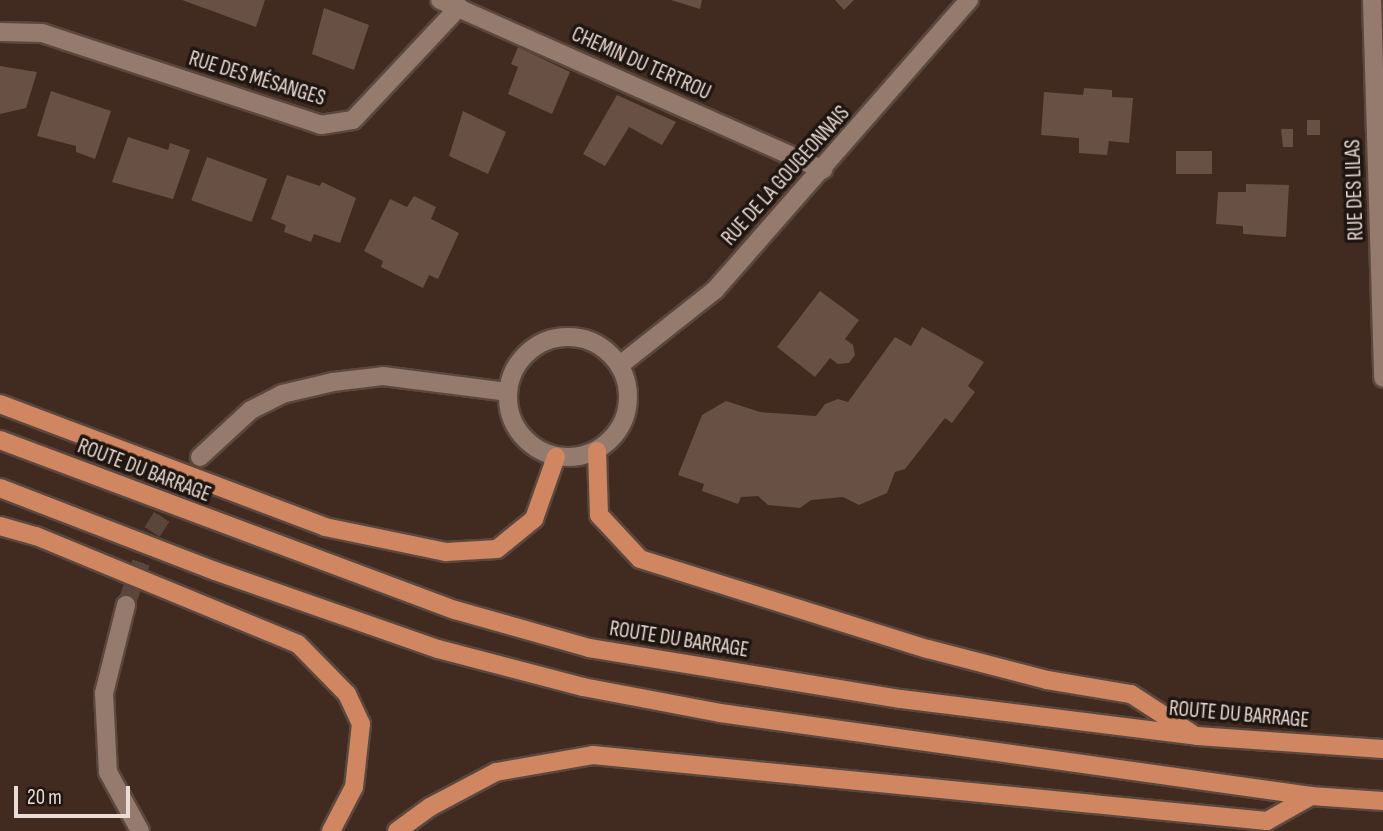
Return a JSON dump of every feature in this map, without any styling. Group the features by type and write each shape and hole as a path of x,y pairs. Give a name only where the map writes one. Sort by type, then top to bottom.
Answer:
{"main road":[{"name":"CHEMIN DU TERTROU","path":"440,0 823,170"},
{"name":"RUE DE LA GOUGEONNAIS","path":"620,365 715,290 823,170 969,0"},
{"name":"RUE DES LILAS","path":"1372,0 1383,378"},
{"name":"RUE DES MÉSANGES","path":"0,32 42,33 321,125 353,120 459,8"},
{"path":"554,339 591,341 620,365 628,403 624,422 597,451 556,457 539,450 520,433 509,410 508,392 522,358 554,339"},
{"path":"200,457 251,410 282,394 333,382 383,376 508,392"},
{"path":"0,404 325,527 446,552 497,549 534,519 556,457"},
{"name":"ROUTE DU BARRAGE","path":"0,440 455,610 589,648 901,699 1197,736 1383,749"},
{"path":"597,451 599,514 640,559 928,649 1047,680 1131,694 1197,736"},
{"path":"0,488 215,571 438,649 583,687 720,713 1311,796 1383,801"},
{"path":"0,526 36,536 298,644 347,694 361,724 354,787 331,831"},
{"path":"126,605 104,693 108,772 140,831"},
{"path":"397,831 430,807 496,772 593,755 1267,821 1311,796"}],"building":[{"path":"182,0 265,0 256,27"},
{"path":"671,0 702,0 700,9"},
{"path":"835,0 854,0 844,10"},
{"path":"324,8 369,25 354,70 312,54"},
{"path":"518,47 570,72 552,114 508,94 518,67 511,64"},
{"path":"0,66 37,72 26,108 0,114"},
{"path":"1084,88 1112,90 1112,97 1133,98 1129,143 1109,141 1107,155 1079,153 1079,138 1041,135 1044,92 1083,95"},
{"path":"51,91 111,111 95,159 76,152 76,146 37,136"},
{"path":"617,95 676,122 662,145 629,127 605,166 583,154"},
{"path":"463,111 506,132 488,174 449,156"},
{"path":"1307,120 1320,120 1320,135 1307,135"},
{"path":"1281,129 1293,129 1293,147 1283,147"},
{"path":"128,137 168,150 170,143 190,150 173,199 112,182"},
{"path":"1176,151 1212,151 1212,174 1176,174"},
{"path":"207,157 267,179 251,222 191,200"},
{"path":"287,175 320,186 322,182 356,198 340,243 314,234 311,242 284,232 286,225 271,219"},
{"path":"1246,184 1289,185 1286,237 1243,234 1243,226 1216,224 1218,192 1246,192"},
{"path":"414,196 436,207 431,219 459,233 438,279 429,275 423,288 381,267 383,261 364,251 390,199 407,207"},
{"path":"820,291 859,320 845,339 853,345 855,355 849,363 838,364 830,358 815,377 777,347"},
{"path":"922,327 984,362 968,386 975,392 952,423 945,418 905,469 895,472 887,493 859,505 843,497 811,500 800,508 768,505 758,496 741,497 738,504 702,491 704,484 678,475 702,415 726,401 760,412 816,416 825,404 838,399 848,402 895,337 911,346"}],"tunnel":[{"path":"126,605 152,532 200,457"}]}
